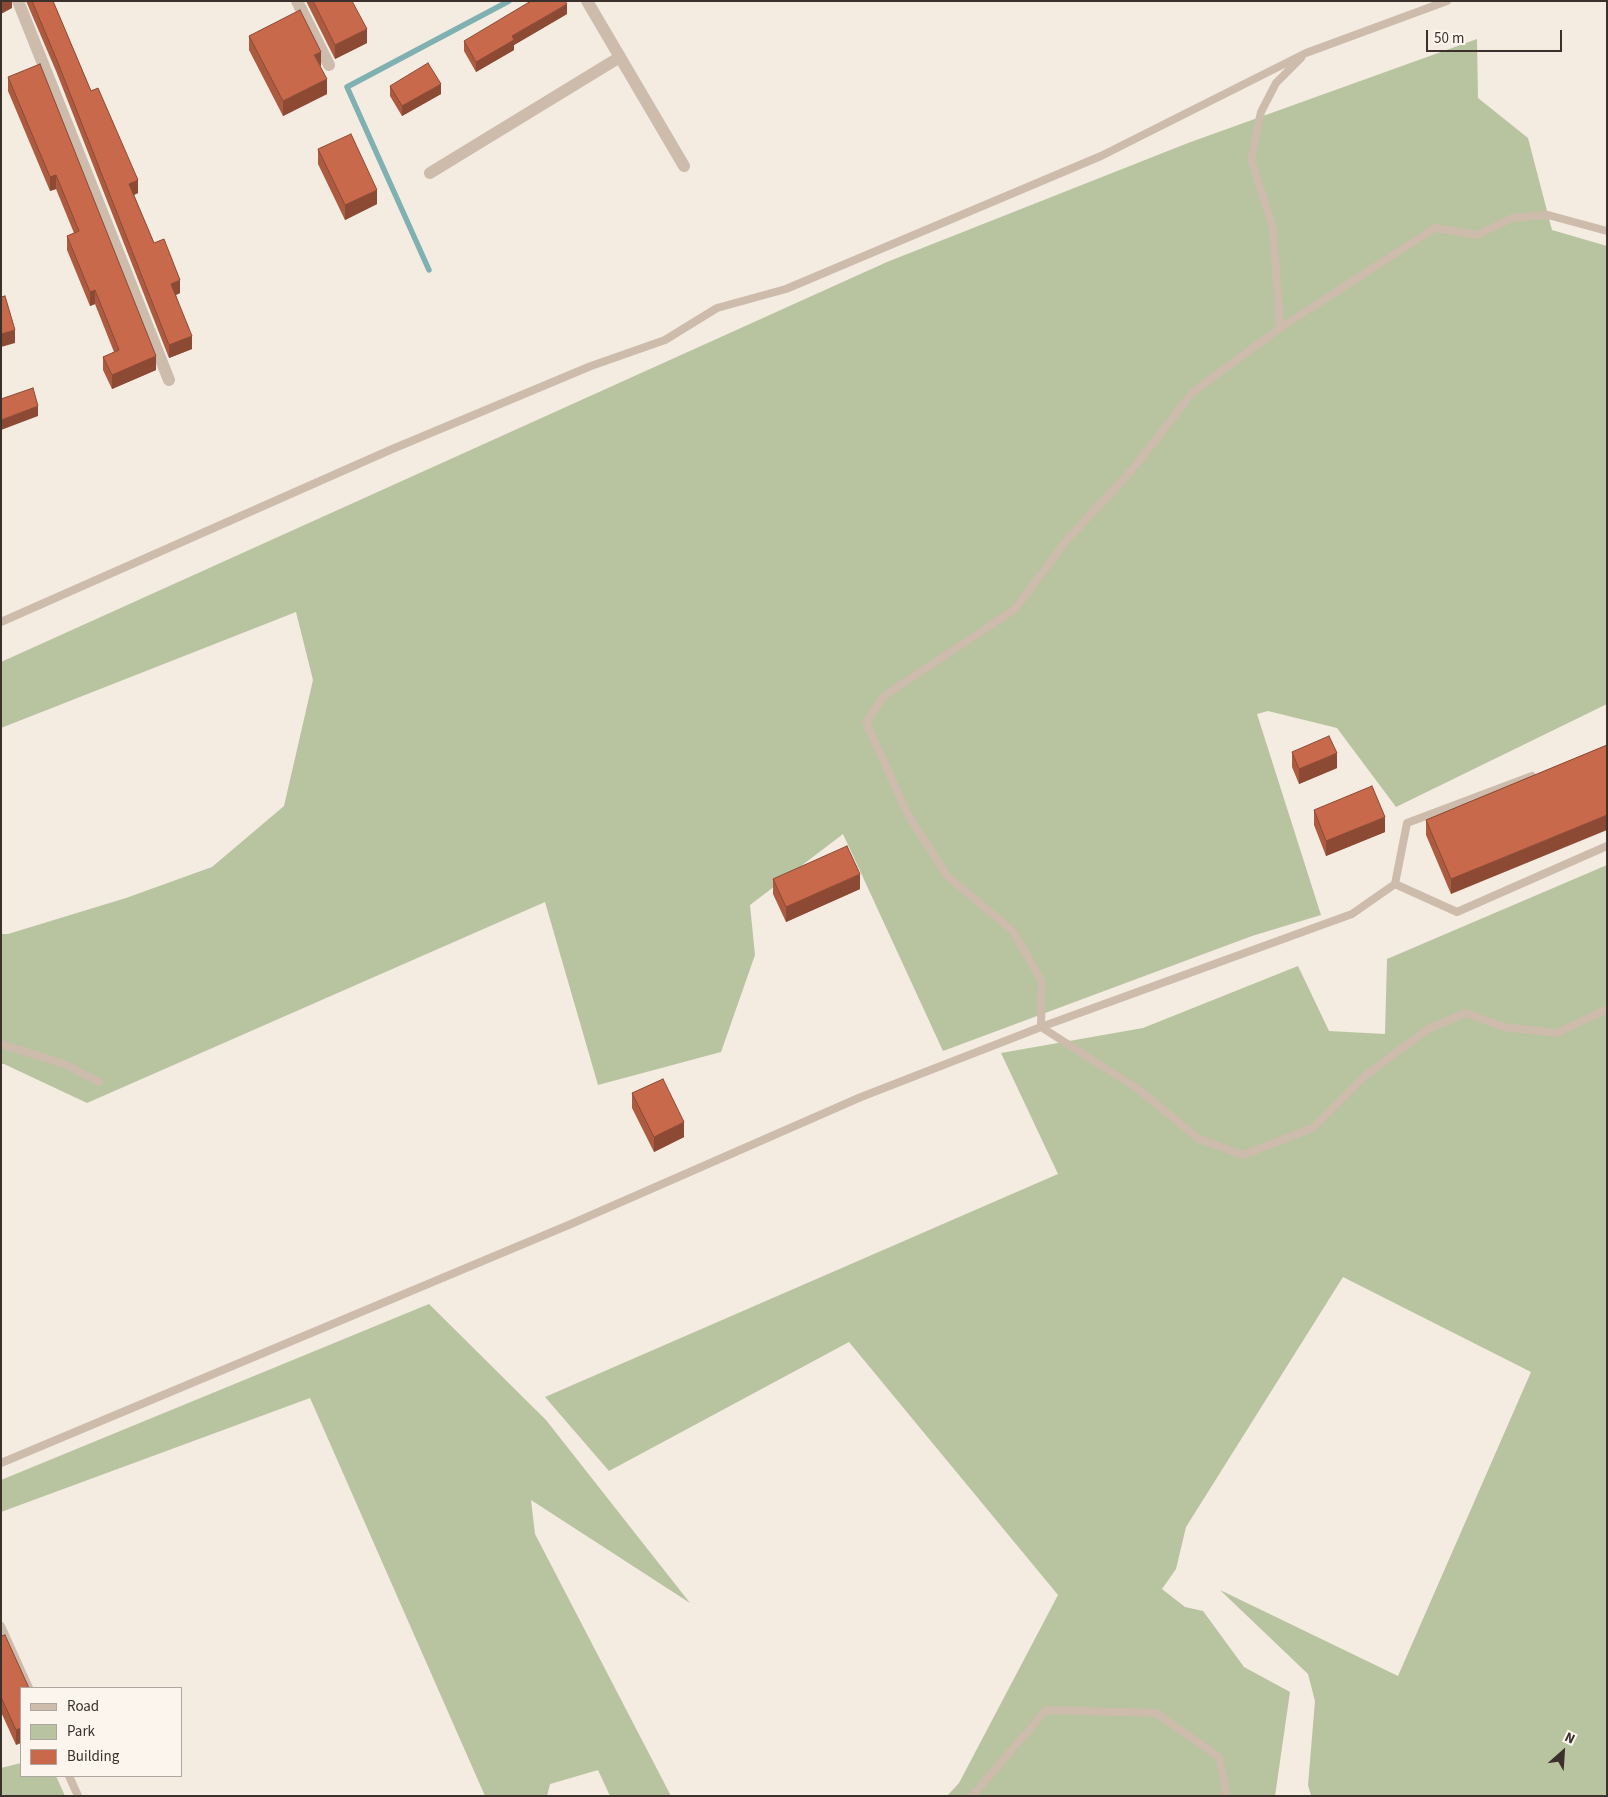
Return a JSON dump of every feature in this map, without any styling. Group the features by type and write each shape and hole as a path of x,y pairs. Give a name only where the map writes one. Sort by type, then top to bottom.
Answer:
{"street":[{"path":"18,1 169,380"},
{"path":"298,1 329,65"},
{"path":"587,1 684,166"},
{"path":"430,173 620,57"}],"lane":[{"path":"1,622 390,450 590,366 664,340 717,308 786,289 1101,156 1306,53 1447,1"},
{"path":"1280,328 1273,228 1250,159 1261,112 1276,83 1306,53"},
{"path":"1041,1026 1042,982 1013,931 947,876 906,813 866,722 884,696 1015,609 1066,541 1131,471 1193,392 1280,328 1435,228 1477,235 1512,218 1548,215 1607,232"},
{"path":"1,1463 571,1224 861,1097 1041,1026 1352,914 1395,884 1407,823 1543,772"},
{"path":"1395,884 1456,912 1607,846"},
{"path":"1041,1026 1138,1089 1199,1139 1243,1155 1313,1128 1366,1075 1428,1029 1466,1013 1504,1027 1557,1033 1607,1009"},
{"path":"1,1044 64,1064 99,1082"},
{"path":"1,1626 29,1687"},
{"path":"972,1796 1046,1710 1156,1713 1219,1757 1227,1796"},
{"path":"69,1777 78,1796"}],"green space":[{"path":"1477,39 1478,98 1528,138 1552,230 1607,246 1607,704 1396,807 1337,728 1268,711 1257,714 1321,915 1252,936 943,1051 843,834 750,905 755,955 721,1052 598,1085 545,902 87,1103 1,1064 1,934 8,934 126,898 212,867 284,806 313,680 296,612 1,728 1,662 887,262 1188,143"},
{"path":"1607,865 1607,1796 1311,1796 1308,1785 1315,1701 1308,1674 1220,1590 1398,1676 1531,1372 1343,1277 1186,1527 1176,1569 1162,1589 1185,1607 1203,1611 1244,1667 1290,1692 1275,1796 947,1796 959,1783 1058,1595 849,1342 609,1471 545,1397 1058,1174 1001,1053 1143,1028 1298,966 1329,1031 1385,1034 1387,959"},
{"path":"429,1304 546,1420 690,1603 531,1500 535,1534 671,1796 610,1796 598,1770 550,1784 547,1796 485,1796 310,1398 1,1512 1,1480"},
{"path":"20,1763 20,1777 56,1777 65,1796 1,1796 1,1768"}],"building":[{"path":"32,1 53,1 91,91 98,88 138,180 129,184 154,243 164,239 180,280 171,284 192,336 169,345"},
{"path":"313,1 352,1 367,29 335,45"},
{"path":"531,1 565,1 567,4 512,36 514,40 476,62 464,41"},
{"path":"300,10 321,52 314,55 327,79 283,101 249,36"},
{"path":"428,63 441,84 402,106 390,86"},
{"path":"40,64 156,356 112,375 103,357 119,350 95,290 90,292 67,236 79,231 56,175 50,177 8,77"},
{"path":"351,134 377,190 345,205 318,149"},
{"path":"5,296 15,330 1,334 1,297"},
{"path":"33,388 38,406 1,420 1,399"},
{"path":"1329,736 1337,753 1299,769 1292,752"},
{"path":"1607,745 1607,815 1451,879 1426,820"},
{"path":"1372,786 1385,817 1326,841 1314,810"},
{"path":"847,846 860,874 786,907 773,879"},
{"path":"663,1079 684,1122 654,1137 632,1093"},
{"path":"5,1635 29,1687 20,1687 20,1728 16,1730 1,1697 1,1636"}],"waterway":[{"path":"429,270 347,87 509,1"}]}
